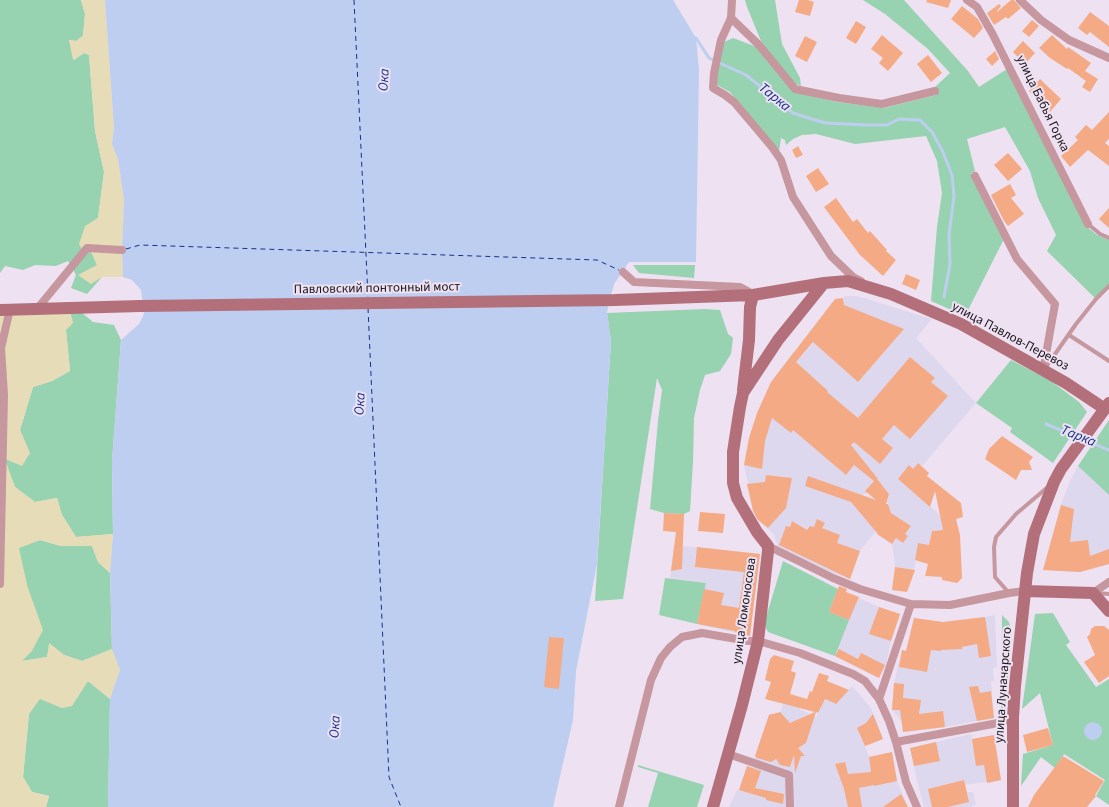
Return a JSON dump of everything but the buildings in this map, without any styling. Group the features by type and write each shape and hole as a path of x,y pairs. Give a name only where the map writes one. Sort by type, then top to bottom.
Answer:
{"main road":[{"name":"улица Павлов-Перевоз","path":"753,294 824,283 848,281 876,289 961,324 1107,406"},
{"name":"улица Ломоносова","path":"712,807 742,705 758,641 768,546 757,532 737,498 733,483 735,436 743,393 778,340 824,283"},
{"name":"Павловский понтонный мост","path":"5,310 140,306 615,300 753,294"},
{"path":"743,393 749,340 750,306 753,294"},
{"name":"улица Луначарского","path":"1013,807 1013,718 1025,592 1034,534 1054,482 1061,469 1107,406"},
{"path":"1025,592 1099,596 1109,611"}],"street":[{"path":"732,0 731,18 759,45 795,89 840,98 882,104 935,91"},
{"name":"улица Бабья Горка","path":"967,0 977,7 1007,60 1021,92 1088,224"},
{"path":"977,7 983,0"},
{"path":"1020,0 1040,20 1069,40 1109,58"},
{"name":"улица Павлов-Перевоз","path":"731,18 721,40 714,73 713,88 734,102 772,147 781,160 793,196 832,256 854,277 876,289"},
{"path":"975,176 1017,259 1055,304 1043,371"},
{"path":"37,309 87,248 122,250"},
{"path":"623,272 634,282 740,288 753,294"},
{"path":"0,584 4,395 1,348 5,310"},
{"path":"768,546 833,578 860,589 910,604 950,605 1009,593 1025,592"},
{"path":"1099,596 1109,582"},
{"path":"879,699 910,604"},
{"path":"619,807 651,680 661,658 670,646 682,636 702,633 748,642 758,641 800,653 854,674 865,682 879,699 896,742 906,782 917,807"},
{"path":"896,742 998,723 1013,718"},
{"path":"728,754 789,775 790,807"}],"lane":[{"path":"1088,224 1100,234 1109,238"},
{"path":"1043,371 1096,299 1109,286"},
{"path":"1069,335 1109,361"},
{"path":"1009,593 995,577 994,547 996,537 1016,514 1054,482"},
{"path":"1099,596 1109,594"}],"shaded area":[{"path":"844,296 857,296 932,319 916,338 976,403 922,466 918,463 913,469 909,465 898,479 940,515 943,530 932,531 929,545 918,543 914,570 895,567 892,544 896,538 903,543 908,536 905,534 911,526 891,513 887,501 889,494 877,479 866,489 868,493 858,496 876,531 860,551 850,579 819,568 778,547 774,535 755,516 744,465 749,438 757,414 771,382 794,351 801,357 844,306"},
{"path":"1078,466 1109,495 1109,564 1080,572 1043,570 1061,505 1069,483"},
{"path":"674,545 760,554 750,636 697,624 706,583 670,578"},
{"path":"838,589 879,607 900,614 891,641 886,665 879,678 835,656 829,612"},
{"path":"995,615 997,667 993,668 994,681 991,681 994,718 945,727 903,732 902,722 892,710 894,683 902,650 906,651 914,618 943,622"},
{"path":"852,686 871,708 883,739 865,746 869,757 892,752 897,781 908,807 729,807 737,790 739,790 747,766 753,768 755,756 769,714 779,716 783,704 796,707 816,717 821,707 821,697 836,704"},
{"path":"971,734 972,739 994,735 1001,780 965,785 967,792 973,792 976,804 971,807 924,807 910,748"}],"green space":[{"path":"0,0 81,0 85,14 83,36 76,41 69,40 74,60 84,53 89,55 95,131 104,172 98,218 85,227 91,251 102,277 87,294 71,288 76,275 68,261 56,266 35,265 23,270 5,266 0,273"},
{"path":"745,0 775,0 782,44 800,78 801,86 793,83 761,41"},
{"path":"863,0 904,0 968,71 979,87 1007,69 1086,226 1097,235 1109,240 1109,286 1096,299 1047,251 1056,235 1038,198 1030,171 1005,127 967,139 975,171 971,174 1005,237 965,316 931,301 937,227 942,193 937,161 926,136 855,144 816,134 802,135 793,139 786,145 785,140 781,138 779,152 730,92 717,85 717,73 724,42 733,38 757,47 798,93 837,102 884,108 936,95 935,87 950,73 928,49 885,14"},
{"path":"633,265 695,265 694,278 639,273"},
{"path":"705,309 720,310 728,334 733,338 731,354 720,371 705,375 700,390 694,418 690,511 684,514 664,513 650,509 662,390 657,378 623,599 595,601 611,341 607,313"},
{"path":"70,312 81,312 93,322 114,325 121,340 112,461 113,534 76,537 62,515 57,498 35,502 15,487 4,459 30,454 20,430 33,387 52,381 70,371 66,330"},
{"path":"1011,360 1051,381 1079,402 1087,412 1053,463 1010,432 1012,428 976,403"},
{"path":"1109,420 1109,495 1078,466"},
{"path":"40,540 61,546 92,546 98,562 110,573 112,649 82,661 64,655 50,644 47,657 22,661 27,585 18,548"},
{"path":"783,561 838,589 829,612 849,620 835,656 768,632 764,624"},
{"path":"665,578 706,583 697,624 659,615"},
{"path":"1053,613 1070,642 1066,645 1096,687 1109,679 1109,805 1096,796 1105,780 1064,754 1055,768 1041,757 1021,786 1023,754 1053,745 1040,693 1022,709 1035,614"},
{"path":"1002,615 1009,622 1011,629 1006,709 1001,710"},
{"path":"88,681 110,699 108,807 46,807 49,796 32,792 23,777 29,714 40,698 62,708"},
{"path":"638,765 704,785 697,807 648,807 658,773 638,767"}],"sand":[{"path":"81,0 105,0 114,128 112,144 118,159 124,200 122,250 123,277 102,277 91,284 78,275 97,265 91,252 84,253 79,244 85,226 98,218 104,172 95,131 89,55 84,53 73,60 69,40 76,41 83,36 85,14"},
{"path":"70,312 73,323 66,330 70,371 52,381 33,387 20,430 30,453 22,466 5,459 15,487 35,502 57,498 62,515 76,537 113,534 110,573 98,562 92,546 61,546 40,540 19,548 27,585 43,630 32,651 22,661 47,657 49,643 64,655 82,661 112,649 120,670 110,699 88,681 72,706 62,708 40,699 29,714 23,777 32,792 49,796 46,807 0,807 0,316"}],"water":[{"name":"Ока","path":"105,0 673,0 696,38 699,70 696,262 629,262 614,284 607,312 611,341 597,564 576,671 573,720 553,807 108,807 110,699 120,670 112,649 110,573 113,534 112,461 121,340 139,324 144,314 141,290 132,280 123,277 122,250 124,200 118,159 112,144 114,128"},
{"path":"1093,722 1099,725 1102,731 1099,737 1093,740 1087,737 1084,731 1087,725"}],"waterway":[{"name":"Тарка","path":"693,38 696,38 709,58 746,75 793,113 825,123 887,125 899,119 920,120 932,132 943,152 952,175 954,196 949,235 950,264 944,297"},
{"name":"Тарка","path":"1046,424 1079,438"},
{"name":"Тарка","path":"1085,440 1109,450"}],"ferry route":[{"path":"354,0 368,297"},
{"path":"126,249 140,245 597,260 619,270"},
{"path":"368,308 389,777 401,807"}]}
